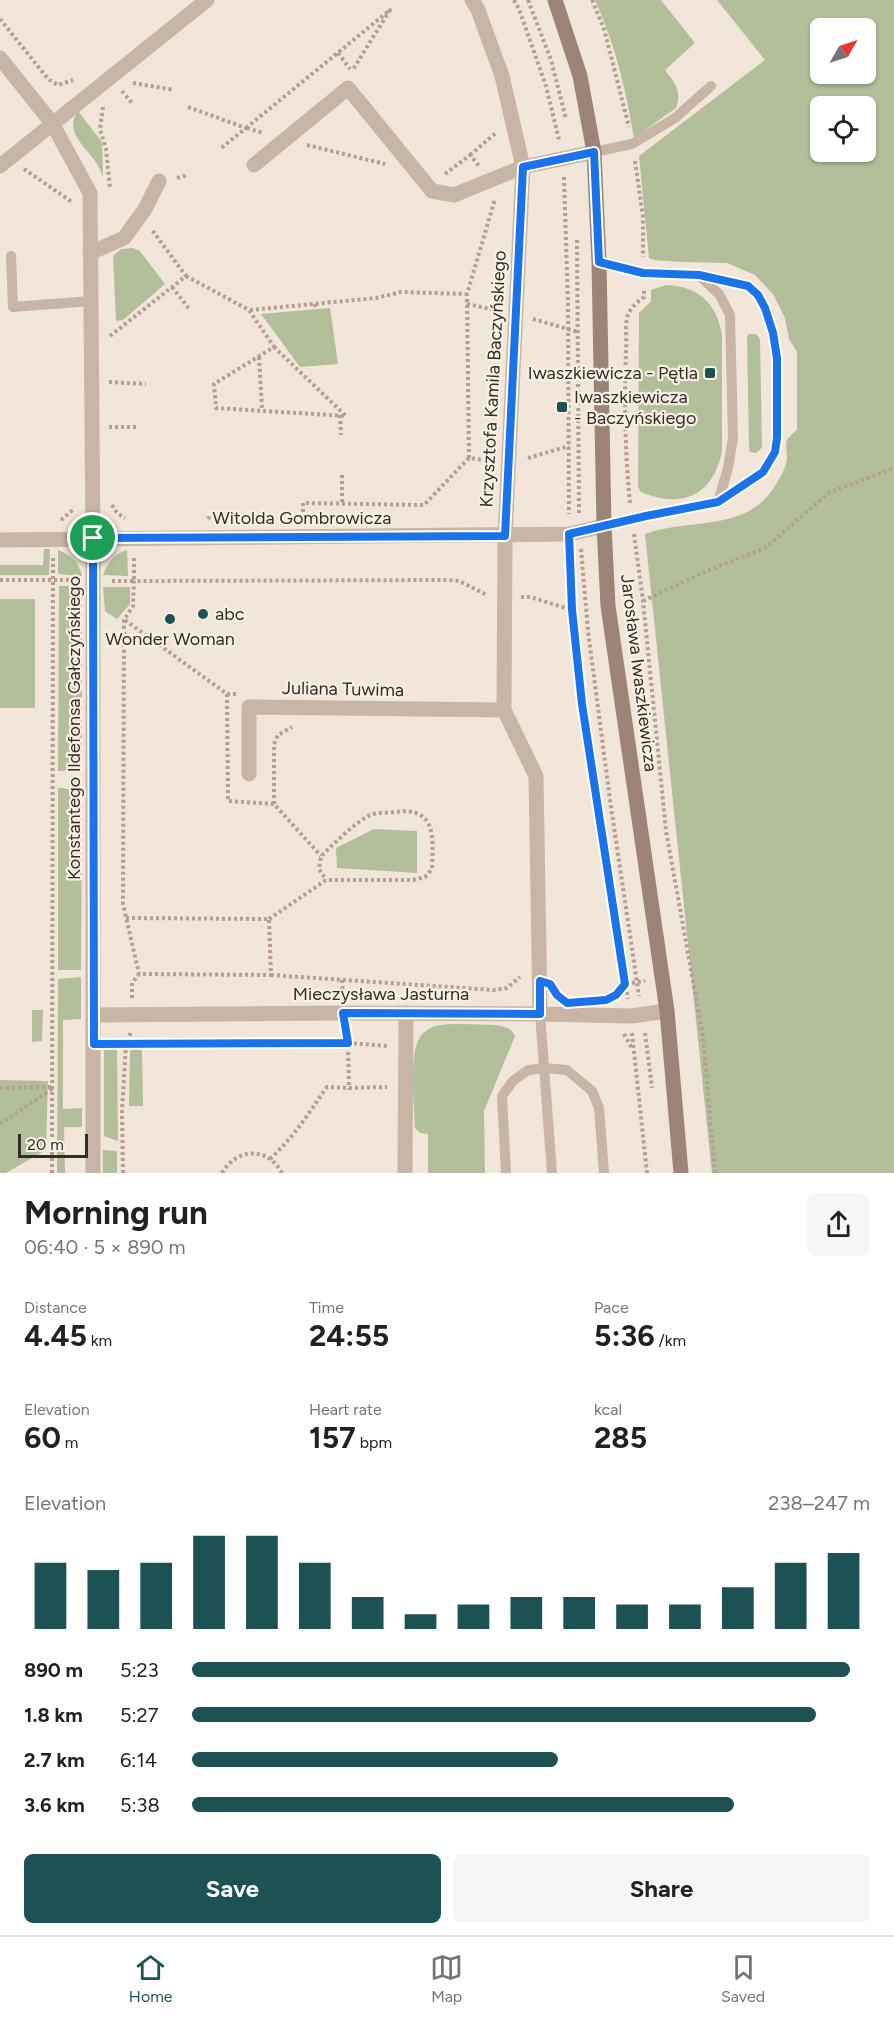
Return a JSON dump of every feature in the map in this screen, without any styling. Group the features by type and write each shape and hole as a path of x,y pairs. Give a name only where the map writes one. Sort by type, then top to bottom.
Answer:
{"street":[{"path":"0,166 207,0"},
{"name":"Krzysztofa Kamila Baczyńskiego","path":"472,0 478,10 502,76 523,167 505,536 504,710 536,776 540,1014"},
{"name":"Jarosława Iwaszkiewicza","path":"556,1 580,76 594,152 599,262 604,526 609,606 667,1011 681,1173"},
{"name":"Konstantego Ildefonsa Gałczyńskiego","path":"0,58 52,123 90,193 93,538 93,1173"},
{"path":"254,165 348,88 432,191 454,195 523,167 594,152"},
{"path":"90,253 124,237 140,215 159,181"},
{"name":"Witolda Gombrowicza","path":"0,540 505,536 569,534 604,526"},
{"name":"Juliana Tuwima","path":"249,774 249,707 504,710"},
{"name":"Mieczysława Jasturna","path":"94,1015 343,1013 631,1016 667,1011"},
{"path":"405,1173 406,1014"}],"lane":[{"path":"594,152 632,144 675,118 711,86"},
{"path":"11,256 13,307 91,301"},
{"path":"599,262 643,273 699,275 748,286 758,295 765,308 773,333 777,358 777,438 775,452 763,472 718,502 604,526"},
{"path":"699,275 719,294 730,315 733,438 728,468 718,502"},
{"path":"540,1014 552,1173"},
{"path":"506,1173 502,1096 513,1081 528,1070 544,1068 567,1070 592,1091 599,1108 604,1173"}],"path":[{"path":"514,0 546,86 562,159 565,186 568,304 569,534 572,610 582,704 631,1016 647,1173"},
{"path":"592,0 607,39 627,114 643,217 644,297 627,317 624,373 626,466 643,601 666,831 703,1037 715,1173"},
{"path":"0,19 48,79 58,84 71,82 80,75"},
{"path":"338,53 352,71"},
{"path":"123,81 174,90"},
{"path":"117,86 132,103"},
{"path":"188,107 285,140 416,171"},
{"path":"220,149 246,128"},
{"path":"13,155 25,170 74,203 90,207"},
{"path":"140,215 186,276 249,310 274,347 346,416 262,409 216,408 214,384 274,347"},
{"path":"109,337 186,276"},
{"path":"172,287 190,310"},
{"path":"249,310 376,298 401,292 467,294 469,458"},
{"path":"315,304 316,310"},
{"path":"273,308 274,313"},
{"path":"259,357 262,409"},
{"path":"109,382 146,384"},
{"path":"340,415 341,435"},
{"path":"108,427 138,427"},
{"path":"643,601 702,573 765,548 830,492 894,468"},
{"path":"342,475 342,504"},
{"path":"292,519 303,519 303,503 424,506"},
{"path":"207,522 210,514 257,517"},
{"path":"0,580 53,580 52,1173"},
{"path":"139,974 123,904 124,620 133,606 134,581 449,580 472,586 484,594 530,597 572,610"},
{"path":"124,620 227,694 239,694"},
{"path":"227,694 228,801 274,804"},
{"path":"295,726 278,735 274,744 274,804 321,856"},
{"path":"126,918 268,919 326,880 413,880 425,877 432,869 431,831 427,819 416,811 369,815 321,856 319,869 326,880"},
{"path":"268,919 271,975"},
{"path":"139,974 271,975 494,990 507,988 522,974 540,981"},
{"path":"123,1173 122,1111 126,1044 131,1031 132,983 139,974"},
{"path":"342,980 343,1013 348,1043 349,1088"},
{"path":"606,1000 616,995 625,984"},
{"path":"94,1044 348,1043 391,1046"},
{"path":"0,1088 53,1087"},
{"path":"0,1124 53,1087"},
{"path":"270,1159 302,1125 327,1087 390,1087"},
{"path":"222,1173 229,1162 249,1153 260,1154 270,1159 282,1173"}],"green space":[{"path":"595,0 661,0 695,43 665,70 678,92 676,108 634,138 619,68"},
{"path":"717,0 894,0 894,1173 712,1173 645,534 662,529 732,518 761,503 773,489 786,463 787,440 797,430 797,352 789,339 785,318 773,294 755,275 727,263 681,262 649,258 639,156 765,60"},
{"path":"78,111 102,142 103,178 98,165 74,132 74,119"},
{"path":"133,248 140,251 165,284 123,320 116,321 113,256 121,249"},
{"path":"666,285 688,289 704,299 716,314 722,335 722,452 711,479 703,488 694,495 670,499 641,492 638,487 639,313 651,301 651,290"},
{"path":"330,308 338,364 300,367 261,314"},
{"path":"749,334 756,334 760,339 762,448 756,453 750,452 749,448 747,337"},
{"path":"44,549 50,549 49,575 0,575 0,565 43,565"},
{"path":"58,550 74,560 82,576 58,574"},
{"path":"127,550 128,576 103,575 112,559"},
{"path":"59,586 82,586 82,755 73,768 58,771"},
{"path":"103,587 130,587 130,604 117,619 105,611"},
{"path":"0,599 35,599 35,708 0,708"},
{"path":"58,788 73,791 82,803 81,970 58,970"},
{"path":"374,829 417,831 417,873 337,868 336,848"},
{"path":"81,977 81,1019 63,1020 63,1109 82,1108 82,1127 64,1127 65,1173 57,1173 58,979"},
{"path":"32,1010 43,1010 42,1041 32,1042"},
{"path":"438,1025 494,1025 509,1029 515,1036 484,1111 485,1173 428,1173 428,1134 420,1133 415,1128 413,1069 419,1039 426,1030"},
{"path":"117,1048 118,1141 104,1136 104,1049"},
{"path":"142,1048 143,1106 129,1106 130,1049"},
{"path":"0,1080 48,1081 46,1150 6,1173 0,1173"},
{"path":"103,1150 117,1151 117,1173 103,1173"}],"place":[{"name":"Iwaszkiewicza - Pętla","path":"710,373"},
{"name":"Iwaszkiewicza - Baczyńskiego","path":"562,407"},
{"name":"abc","path":"203,614"},
{"name":"Wonder Woman","path":"170,619"}],"route":[{"path":"594,152 599,262 643,273 699,275 748,286 758,295 765,308 773,333 777,358 777,438 775,452 763,472 718,502 569,534 572,610 582,704 625,984 616,995 606,1000 567,1003 557,995 550,984 540,981 540,1014 343,1013 348,1043 94,1044 93,538 505,536 523,167 594,152"}]}
